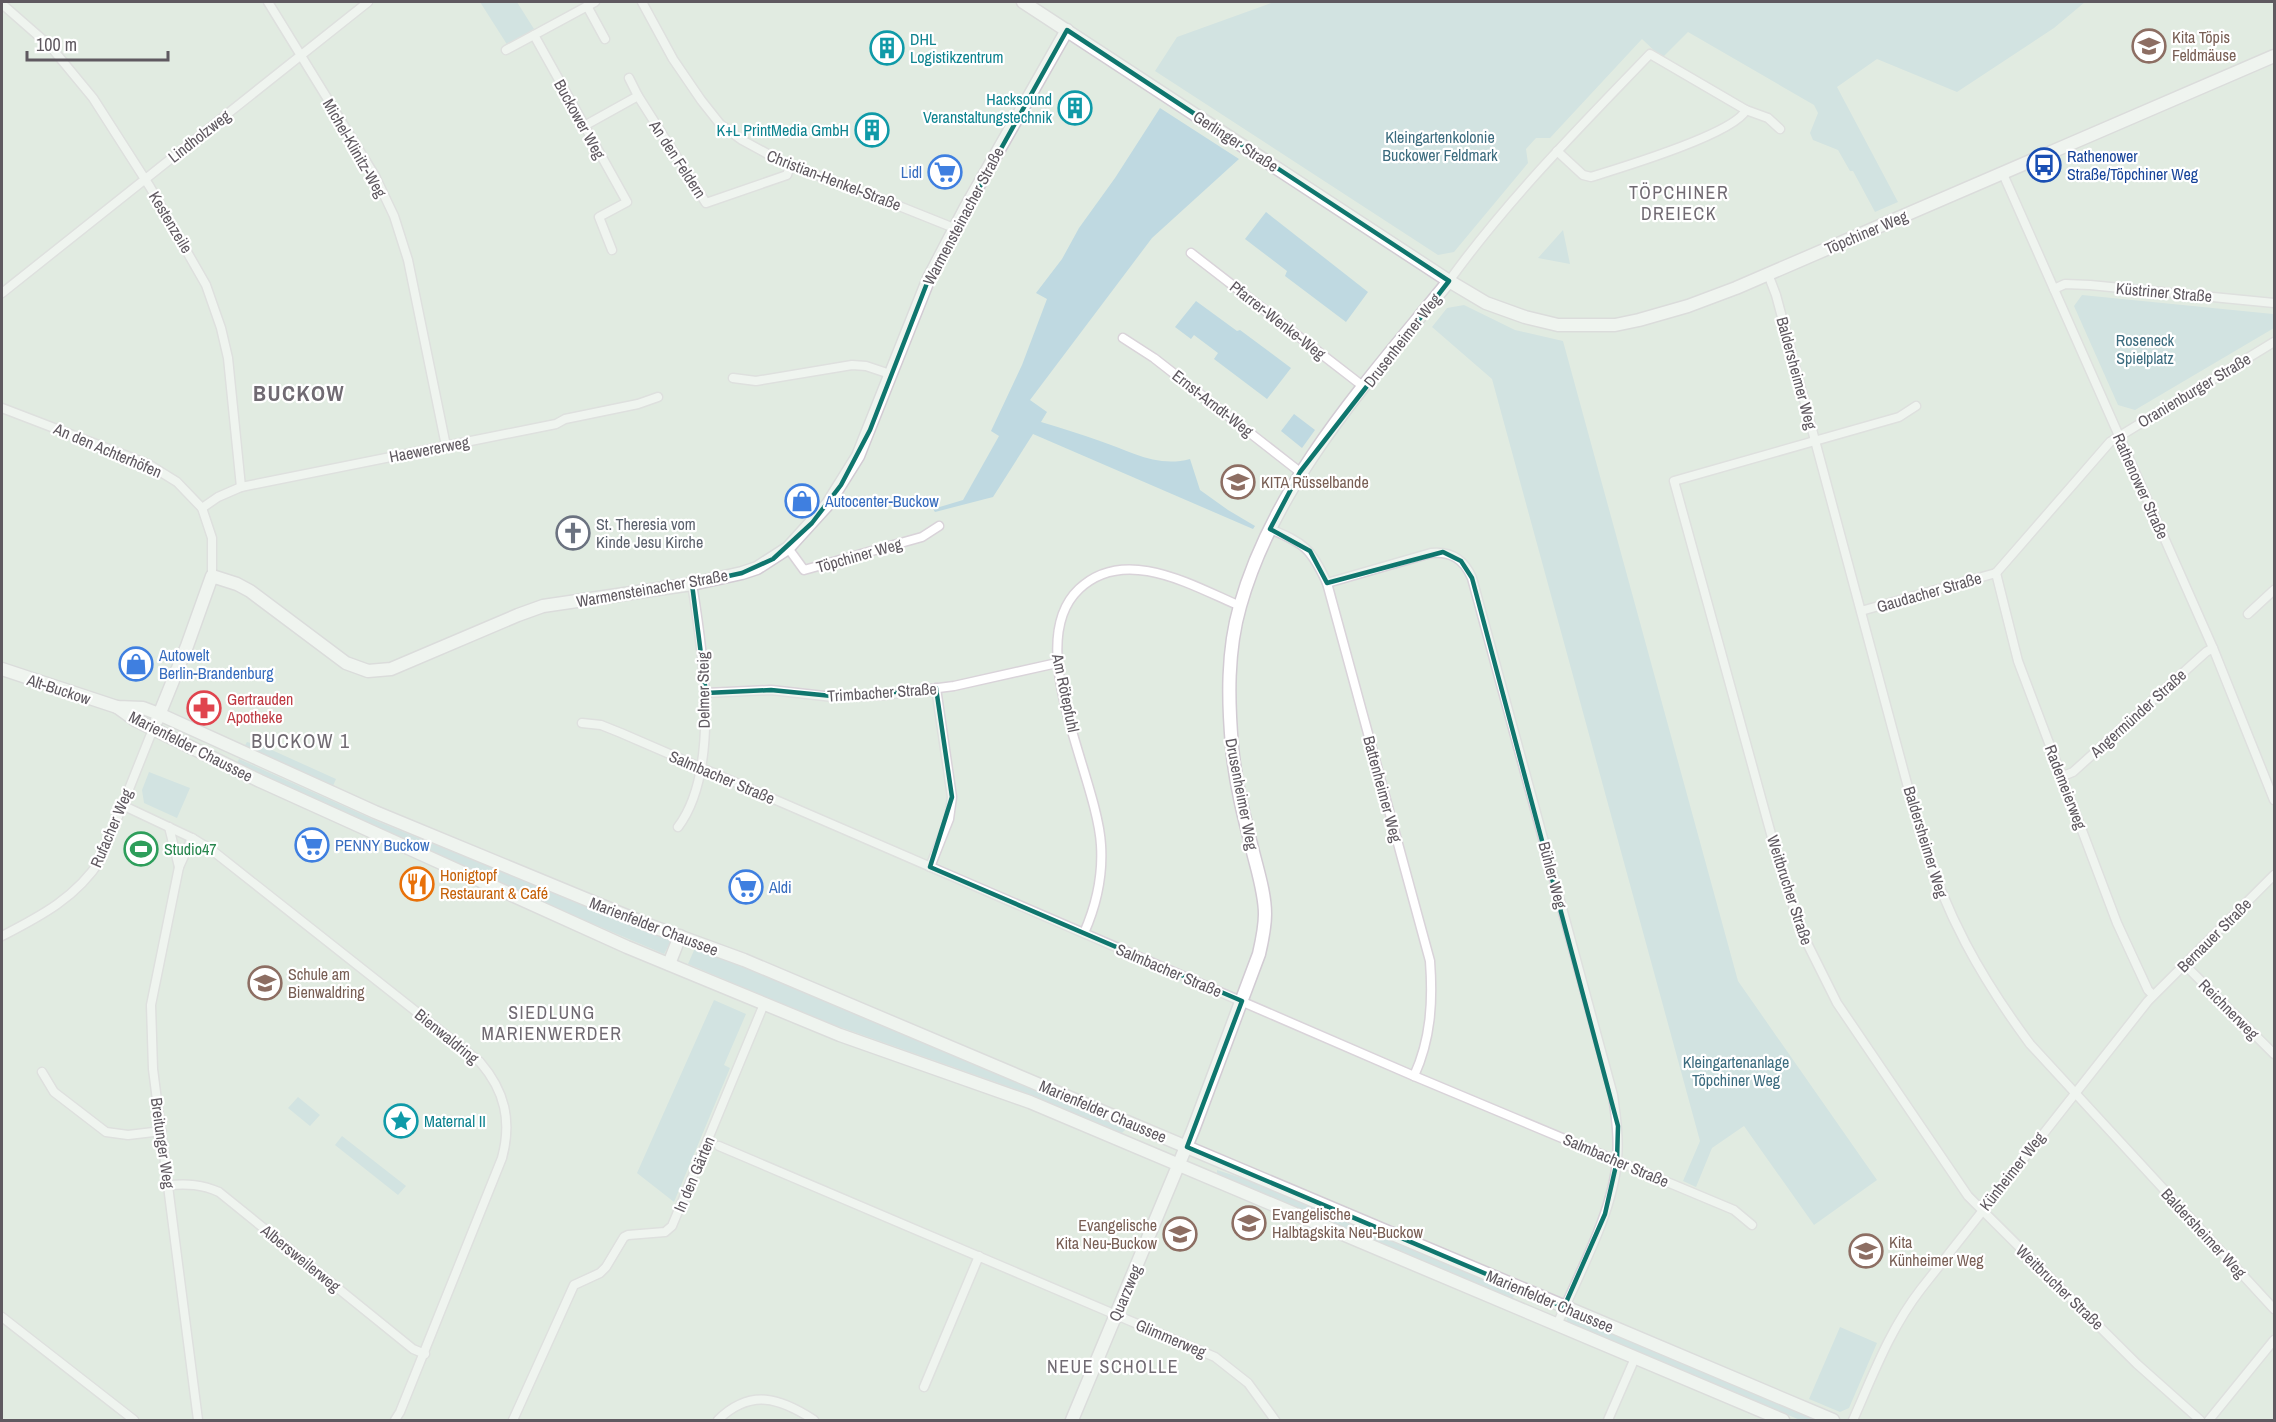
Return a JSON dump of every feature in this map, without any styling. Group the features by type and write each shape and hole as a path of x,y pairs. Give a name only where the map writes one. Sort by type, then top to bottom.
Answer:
{"street":[{"name":"Michel-Klinitz-Weg","path":"268,2 375,176 394,217 408,260 446,446"},
{"name":"Lindholzweg","path":"2,293 368,2"},
{"name":"Christian-Henkel-Straße","path":"642,2 673,59 701,100 720,124 742,140 790,166 954,228"},
{"name":"Gerlinger Straße","path":"1023,2 1449,281"},
{"name":"Kestenzeile","path":"2,4 31,28 65,62 93,98 145,179 206,285 221,328 232,393 241,487"},
{"path":"506,50 591,4 605,39"},
{"name":"Warmensteinacher Straße","path":"212,576 237,584 249,591 346,663 361,670 375,671 406,664 543,606 692,584 757,568 788,548 812,523 841,485 870,430 911,318 954,228 1067,30"},
{"name":"Buckower Weg","path":"534,35 584,126 630,201 599,217 612,250"},
{"name":"Drusenheimer Weg","path":"1179,1165 1259,954 1265,913 1262,888 1237,784 1229,717 1232,648 1240,606 1270,529 1300,472 1483,236 1557,151 1650,54 1746,110 1768,118 1780,129"},
{"name":"Töpchiner Weg","path":"1449,281 1486,303 1525,317 1558,325 1588,327 1615,325 1666,312 1768,274 2274,56"},
{"name":"An den Feldern","path":"629,78 706,203 787,174 790,166"},
{"path":"584,126 638,96"},
{"path":"1557,151 1583,175 1591,177 1662,154 1731,125 1744,116 1746,110"},
{"name":"Rathenower Straße","path":"2003,174 2213,648 2274,800"},
{"name":"Pfarrer-Wenke-Weg","path":"1191,253 1364,387"},
{"name":"Baldersheimer Weg","path":"1768,274 1776,295 1920,832 1946,906 1976,966 1999,1003 2030,1044 2274,1308"},
{"name":"Küstriner Straße","path":"2054,289 2065,284 2090,285 2274,303"},
{"name":"Ernst-Arndt-Weg","path":"1123,338 1154,358 1300,472"},
{"name":"Oranienburger Straße","path":"1996,573 2110,442 2274,342"},
{"path":"733,378 756,381 852,364 890,374"},
{"name":"Haewererweg","path":"202,508 218,497 241,487 555,424 565,419 638,404 658,397"},
{"name":"Weitbrucher Straße","path":"1916,406 1899,417 1674,481 1782,873 1804,937 1832,995 1968,1196 2162,1387 2200,1420"},
{"name":"An den Achterhöfen","path":"2,408 148,464 177,482 202,508 212,538 212,576 159,714"},
{"name":"Töpchiner Weg","path":"788,548 804,570 922,537 939,526"},
{"name":"Battenheimer Weg","path":"1270,529 1299,542 1310,551 1327,583 1430,961 1432,1002 1430,1022 1425,1047 1414,1076"},
{"name":"Bühler Weg","path":"1327,583 1431,553 1443,552 1454,556 1468,569 1613,1095 1618,1126 1617,1161 1605,1214 1557,1325"},
{"name":"Am Rötepfuhl","path":"1084,933 1096,898 1101,844 1097,815 1057,663 1057,631 1066,606 1081,586 1103,574 1122,570 1152,572 1184,582 1240,606"},
{"name":"Gaudacher Straße","path":"1861,610 1996,573"},
{"name":"Rademeierweg","path":"1996,573 2018,661 2117,923 2148,990 2153,995"},
{"name":"Delmer Steig","path":"678,827 691,808 705,730 706,693 702,645 692,584"},
{"path":"2248,614 2274,590"},
{"name":"Angermünder Straße","path":"2063,776 2073,772 2213,648"},
{"name":"Trimbacher Straße","path":"706,693 771,690 842,697 936,688 1057,663"},
{"name":"Alt-Buckow","path":"2,669 117,707"},
{"path":"930,867 946,826 952,797 936,688"},
{"name":"Marienfelder Chaussee","path":"117,707 143,708 159,714 375,813 750,963 1833,1420"},
{"name":"Marienfelder Chaussee","path":"117,707 135,720 291,795 507,894 669,964 867,1045 1022,1099 1782,1420"},
{"name":"Rufacher Weg","path":"2,936 54,907 81,885 101,859 159,714"},
{"name":"Salmbacher Straße","path":"582,723 601,725 1414,1076 1734,1210 1752,1224"},
{"path":"122,805 192,838"},
{"name":"Breitunger Weg","path":"169,827 179,867"},
{"name":"Breitunger Weg","path":"192,838 179,867 151,1005 153,1069 198,1420"},
{"name":"Bienwaldring","path":"192,838 222,858 480,1062 490,1073 501,1093 507,1116 502,1158 425,1353 395,1420"},
{"name":"Bernauer Straße","path":"2153,995 2274,875"},
{"path":"669,964 680,936"},
{"name":"Reichnerweg","path":"2184,964 2274,1054"},
{"name":"Künheimer Weg","path":"1853,1420 1896,1324 1916,1295 2153,995"},
{"name":"In den Gärten","path":"513,1420 574,1285 600,1273 624,1237 665,1232 672,1226 764,1004"},
{"path":"42,1072 54,1092 106,1132 128,1135 162,1131"},
{"name":"Glimmerweg","path":"719,1146 1197,1348 1225,1363 1248,1383 1275,1420"},
{"name":"Quarzweg","path":"1072,1420 1179,1165"},
{"name":"Albersweilerweg","path":"169,1185 189,1183 203,1185 219,1192 413,1349 425,1353"},
{"path":"924,1387 979,1256"},
{"path":"2,1317 134,1420"},
{"path":"2209,1420 2274,1340"},
{"path":"1608,1420 1635,1358"},
{"path":"718,1420 726,1412 739,1405 765,1400 783,1402 814,1420"}],"highlighted area":[{"path":"1067,30 1449,281 1300,472 1270,529 1310,551 1327,583 1443,552 1461,561 1472,578 1618,1126 1617,1161 1605,1214 1564,1307 1187,1147 1242,1001 930,867 952,797 936,688 842,697 771,690 706,693 692,584 742,573 773,559 812,523 841,485 870,430 929,278"}],"green space":[{"path":"480,2 517,2 534,29 508,46"},
{"name":"Kleingartenkolonie Buckower Feldmark","path":"1274,2 2085,2 2054,28 1957,92 1877,59 1837,87 1898,202 1875,212 1853,171 1850,171 1838,150 1813,140 1810,133 1818,113 1814,105 1688,32 1662,58 1642,39 1550,138 1536,138 1526,149 1528,163 1454,252 1438,255 1155,71 1177,37"},
{"path":"1160,108 1239,159 1152,238 1030,400 1047,412 1041,422 1155,460 1190,459 1200,490 1255,526 1253,529 1033,434 993,497 935,512 933,509 963,500 999,436 991,431 1022,365 1047,299 1036,293 1062,259 1079,228 1115,178"},
{"path":"1266,212 1368,292 1346,322 1285,276 1287,271 1245,239"},
{"path":"1563,230 1570,264 1538,258"},
{"name":"Roseneck Spielplatz","path":"2082,295 2273,314 2274,328 2135,410 2118,405 2074,306"},
{"path":"1196,301 1291,368 1267,399 1214,359 1218,353 1194,335 1191,339 1175,327"},
{"name":"Kleingartenanlage Töpchiner Weg","path":"1464,305 1515,330 1563,341 1738,981 1877,1180 1814,1225 1744,1126 1712,1148 1696,1187 1683,1181 1700,1141 1492,379 1432,327 1447,308"},
{"path":"1294,414 1315,430 1302,448 1281,431"},
{"path":"247,742 263,746 336,779 333,786 244,747"},
{"path":"239,759 379,822 669,939 670,943 664,954 565,912 237,763"},
{"path":"149,772 190,788 177,818 144,803 142,790"},
{"path":"695,948 729,960 1126,1129 1122,1133 1021,1091 820,1020 688,964"},
{"path":"714,1000 746,1014 724,1065 730,1068 674,1202 637,1173"},
{"path":"298,1097 320,1115 310,1126 288,1108"},
{"path":"342,1136 406,1186 398,1195 335,1145"},
{"path":"1217,1170 1260,1184 1515,1291 1513,1298 1217,1174"},
{"path":"1569,1314 1824,1420 1800,1420 1566,1322"},
{"path":"1840,1327 1877,1343 1849,1408 1840,1412 1809,1399"}],"place":[{"name":"Kita Töpis Feldmäuse","path":"2149,46"},
{"name":"DHL Logistikzentrum","path":"887,48"},
{"name":"Hacksound Veranstaltungstechnik","path":"1075,108"},
{"name":"K+L PrintMedia GmbH","path":"872,130"},
{"name":"Rathenower Straße/Töpchiner Weg","path":"2044,165"},
{"name":"Lidl","path":"945,172"},
{"name":"KITA Rüsselbande","path":"1238,482"},
{"name":"Autocenter-Buckow","path":"802,501"},
{"name":"St. Theresia vom Kinde Jesu Kirche","path":"573,533"},
{"name":"Autowelt Berlin-Brandenburg","path":"136,664"},
{"name":"Gertrauden Apotheke","path":"204,708"},
{"name":"PENNY Buckow","path":"312,845"},
{"name":"Studio47","path":"141,849"},
{"name":"Honigtopf Restaurant & Café","path":"417,884"},
{"name":"Aldi","path":"746,887"},
{"name":"Schule am Bienwaldring","path":"265,983"},
{"name":"Maternal II","path":"401,1121"},
{"name":"Evangelische Halbtagskita Neu-Buckow","path":"1249,1223"},
{"name":"Evangelische Kita Neu-Buckow","path":"1180,1234"},
{"name":"Kita Künheimer Weg","path":"1866,1251"}],"district":[{"name":"TÖPCHINER DREIECK","path":"1679,202"},
{"name":"BUCKOW","path":"299,393"},
{"name":"BUCKOW 1","path":"301,740"},
{"name":"SIEDLUNG MARIENWERDER","path":"552,1022"},
{"name":"NEUE SCHOLLE","path":"1113,1366"}]}
